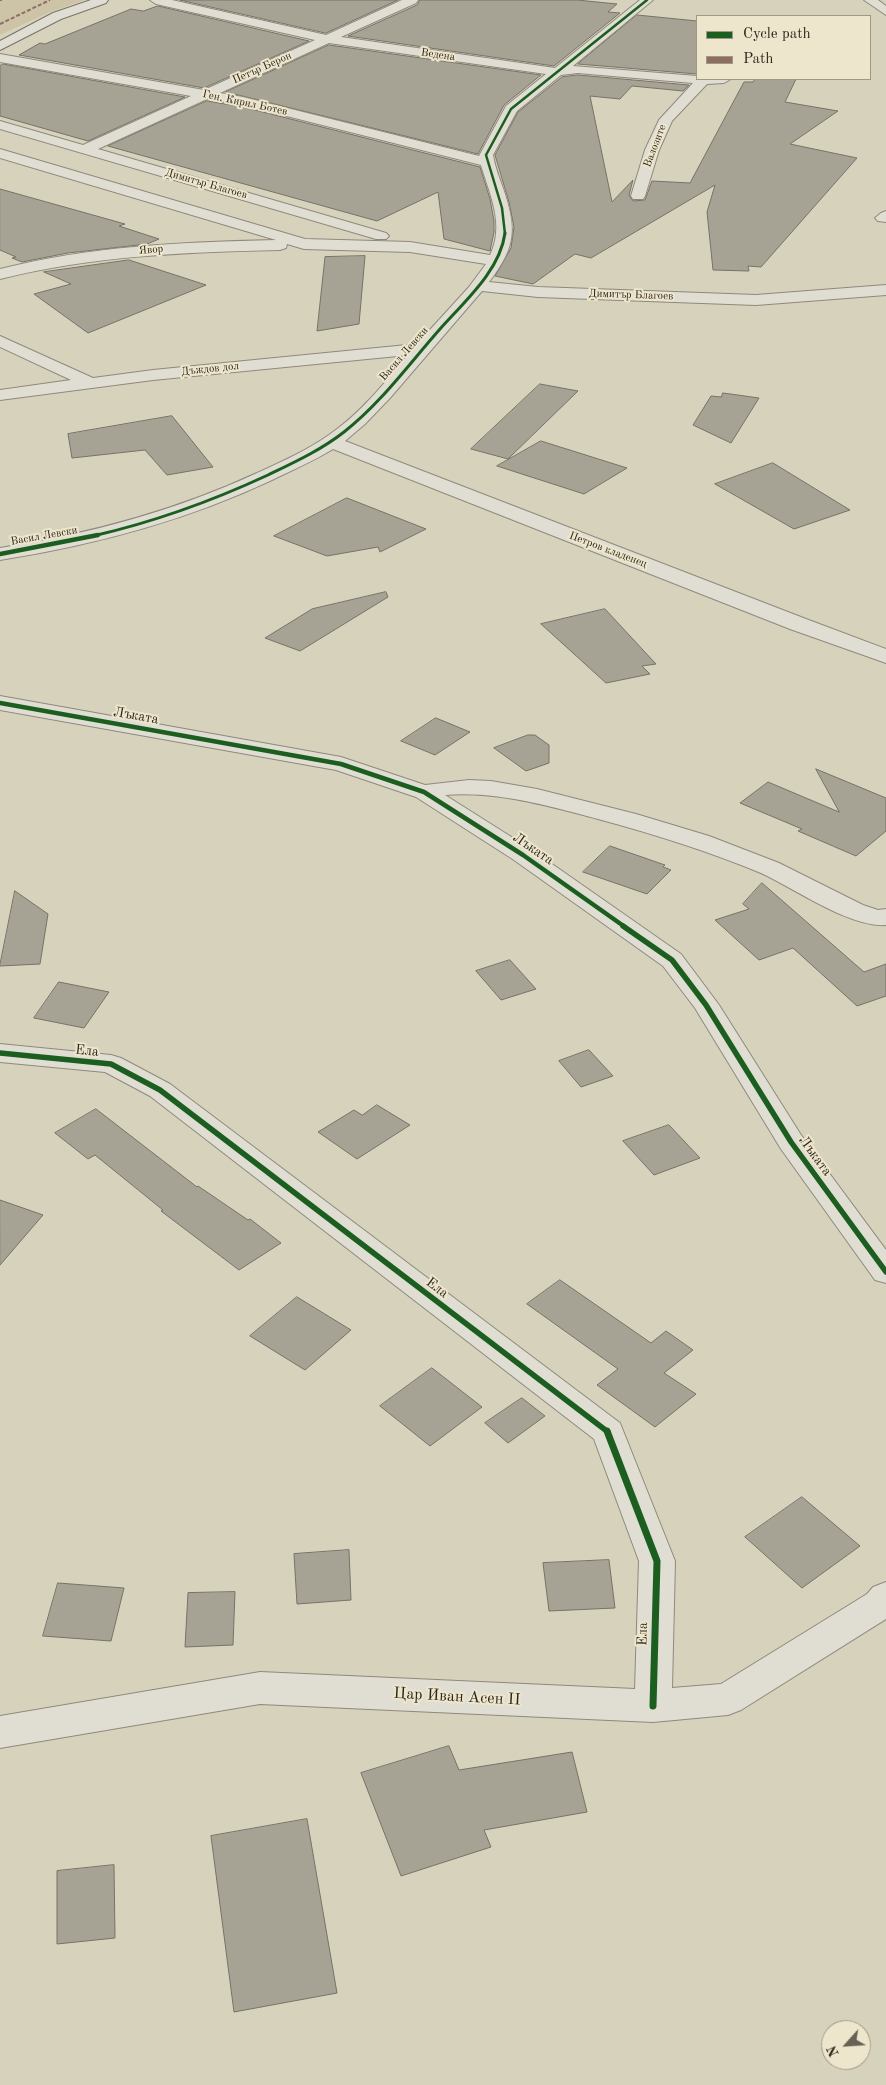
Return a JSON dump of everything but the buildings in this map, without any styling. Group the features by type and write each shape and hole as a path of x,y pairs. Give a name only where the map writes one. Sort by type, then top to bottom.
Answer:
{"street":[{"path":"0,46 57,16 102,0"},
{"name":"Ведена","path":"156,0 328,39 558,72 578,69 696,79"},
{"name":"Петър Берон","path":"86,149 412,0"},
{"path":"487,162 486,155 511,108 647,0"},
{"path":"870,0 886,11"},
{"name":"Ген. Кирил Ботев","path":"0,58 252,103 487,162"},
{"name":"Валозите","path":"638,196 652,150 666,120 703,80"},
{"name":"Димитър Благоев","path":"0,124 385,237 410,247"},
{"name":"Димитър Благоев","path":"0,153 304,244 410,247 495,260"},
{"name":"Васил Левски","path":"0,554 94,537 180,512 235,490 331,442 366,411 477,286 501,250 505,234 503,218 487,162"},
{"name":"Явор","path":"0,274 61,261 148,250 304,244"},
{"name":"Димитър Благоев","path":"477,286 538,292 756,300 886,290"},
{"name":"Димитър Благоев","path":"786,299 868,307"},
{"path":"0,341 88,382"},
{"name":"Дъждов дол","path":"0,395 88,382 421,349"},
{"name":"Петров кладенец","path":"331,442 789,621 886,656"},
{"name":"Лъката","path":"0,703 341,764 424,792 523,855 672,960 706,1005 790,1142 886,1272"},
{"path":"424,792 440,788 463,786 534,794 638,822 744,857 793,878 867,916 881,919 886,917"},
{"name":"Ела","path":"0,1053 111,1064 160,1090 608,1432 657,1561 653,1706"},
{"name":"Цар Иван Асен II","path":"0,1732 260,1688 653,1706 728,1699 880,1604 886,1597"}],"shaded area":[{"path":"0,0 85,0 50,12 0,35"}],"marked path":[{"path":"0,24 50,0"}],"cycle path":[{"path":"0,554 106,533 140,524 208,501 296,462 345,432 384,394 475,290 495,263 505,235 505,227 502,208 486,155 511,109 647,0"},
{"path":"0,703 341,764 424,792 523,855 672,960 706,1005 791,1142 886,1272"},
{"path":"0,1053 111,1064 160,1090 608,1432 657,1561 653,1706"}]}
